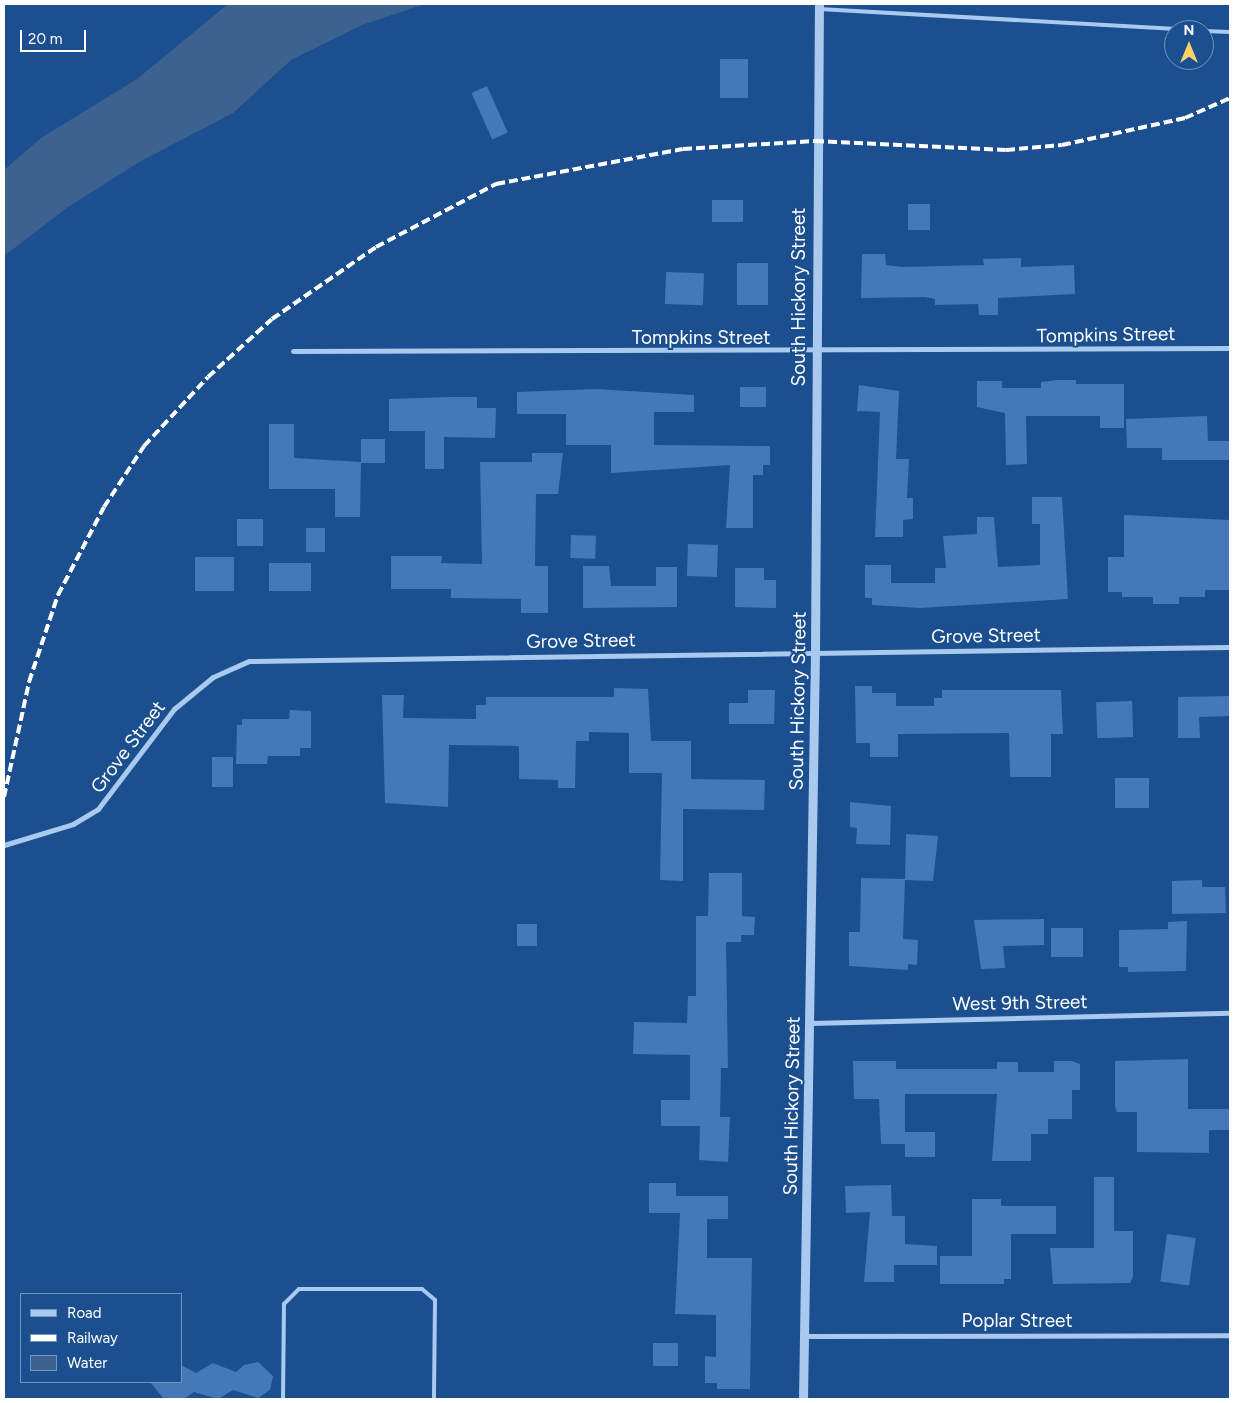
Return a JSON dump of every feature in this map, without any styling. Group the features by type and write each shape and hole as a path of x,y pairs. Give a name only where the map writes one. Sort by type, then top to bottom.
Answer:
{"street":[{"name":"South Hickory Street","path":"803,1399 816,653 819,6"},
{"name":"Tompkins Street","path":"292,351 816,353 1230,348"},
{"name":"Grove Street","path":"4,845 73,824 98,809 174,709 213,678 249,662 1230,647"},
{"name":"West 9th Street","path":"810,1023 1230,1013"},
{"name":"Poplar Street","path":"804,1336 1230,1335"}],"lane":[{"path":"819,6 1164,28"},
{"path":"1214,31 1230,32"},
{"path":"283,1399 284,1304 299,1289 422,1289 435,1300 434,1399"}],"water":[{"path":"228,4 425,4 362,25 291,60 233,113 141,161 68,207 4,256 4,170 41,138 137,79"}],"building":[{"path":"720,59 748,59 748,98 720,98"},
{"path":"487,86 508,133 492,140 471,93"},
{"path":"712,200 743,200 743,222 712,222"},
{"path":"908,204 930,204 930,230 908,230"},
{"path":"862,254 885,254 886,265 902,267 984,265 983,259 1021,258 1021,267 1074,265 1075,294 998,298 998,315 979,315 978,304 935,305 935,299 925,297 861,298"},
{"path":"737,263 768,263 768,305 737,305"},
{"path":"666,272 704,273 703,305 665,304"},
{"path":"1076,380 1076,384 1124,384 1124,428 1100,428 1100,416 1026,416 1027,464 1006,465 1005,413 977,407 977,381 1002,381 1002,388 1041,388 1041,382"},
{"path":"859,385 899,391 896,459 909,459 907,498 913,498 913,519 903,520 903,537 875,537 880,412 857,411"},
{"path":"740,387 766,387 766,407 740,407"},
{"path":"596,389 694,395 694,412 654,412 654,445 770,446 770,465 763,465 763,475 753,475 753,528 726,528 730,465 611,473 611,445 566,445 566,414 517,414 517,392"},
{"path":"477,397 477,408 496,408 495,438 444,437 444,469 425,469 425,431 389,431 389,399"},
{"path":"1207,416 1208,441 1230,441 1230,460 1162,460 1162,448 1127,448 1126,419"},
{"path":"269,424 294,424 294,458 361,462 360,517 335,517 335,489 269,489"},
{"path":"361,439 385,439 385,463 361,463"},
{"path":"532,453 563,453 558,494 536,494 535,566 548,566 548,613 521,613 521,599 451,598 451,589 391,589 391,556 442,556 441,563 482,564 480,462 532,462"},
{"path":"1032,497 1062,497 1068,599 920,608 872,605 872,598 865,598 865,565 891,565 891,583 935,583 935,568 946,568 943,536 977,534 977,517 994,517 998,567 1040,565 1040,524 1032,524"},
{"path":"1124,515 1230,520 1229,590 1205,590 1205,597 1179,597 1179,604 1153,604 1153,597 1122,597 1122,592 1108,592 1108,557 1124,557"},
{"path":"237,519 263,519 263,546 237,546"},
{"path":"306,528 325,528 325,552 306,552"},
{"path":"571,535 596,536 595,559 570,558"},
{"path":"688,544 718,545 717,577 687,576"},
{"path":"195,557 234,557 234,591 195,591"},
{"path":"269,563 311,563 311,591 269,591"},
{"path":"583,566 609,566 611,586 656,586 656,567 677,567 677,607 583,608"},
{"path":"735,568 764,568 764,580 776,580 776,608 735,607"},
{"path":"855,686 872,686 872,693 896,693 896,706 934,706 934,698 942,698 942,690 1061,690 1063,734 1051,734 1051,777 1010,777 1009,733 898,734 898,757 870,757 870,743 856,743"},
{"path":"614,688 648,689 651,741 691,741 691,779 765,780 764,810 683,809 683,881 660,880 662,773 629,773 629,733 589,732 589,741 576,741 575,788 558,788 558,780 519,779 519,746 449,745 448,807 385,803 382,695 404,695 403,718 476,719 476,705 486,705 486,697 614,697"},
{"path":"748,690 775,690 774,724 729,724 729,703 748,703"},
{"path":"1230,696 1230,716 1199,717 1200,738 1178,738 1178,697"},
{"path":"1132,701 1133,737 1097,738 1096,702"},
{"path":"290,710 311,711 311,748 300,748 300,756 268,756 267,764 236,764 237,725 242,725 242,719 289,719"},
{"path":"212,757 233,757 233,787 212,787"},
{"path":"1115,778 1149,778 1149,808 1115,808"},
{"path":"850,802 891,806 890,845 856,844 857,828 850,827"},
{"path":"906,834 938,836 933,881 905,880"},
{"path":"709,873 742,873 742,916 755,917 754,935 741,935 741,942 726,942 728,1068 721,1068 720,1117 730,1117 728,1162 699,1160 700,1126 661,1126 661,1100 690,1100 690,1055 633,1054 634,1022 687,1023 688,996 696,996 696,916 708,916"},
{"path":"861,878 905,879 903,939 918,940 917,965 908,964 908,970 849,966 849,932 860,932"},
{"path":"1202,880 1202,887 1225,887 1226,913 1172,914 1172,881"},
{"path":"1044,919 1044,945 1003,946 1005,968 981,969 974,920"},
{"path":"1187,921 1186,971 1128,972 1128,967 1119,967 1119,930 1168,929 1168,922"},
{"path":"517,924 537,924 537,946 517,946"},
{"path":"1051,928 1083,928 1083,957 1051,957"},
{"path":"1188,1059 1188,1109 1230,1109 1230,1130 1209,1130 1209,1153 1137,1152 1137,1112 1117,1112 1115,1106 1115,1061"},
{"path":"853,1061 896,1061 896,1069 997,1069 997,1062 1018,1062 1018,1072 1054,1072 1054,1061 1072,1061 1080,1064 1080,1090 1072,1090 1072,1119 1048,1119 1048,1134 1031,1134 1031,1161 992,1161 997,1094 905,1094 905,1132 935,1132 935,1157 905,1157 905,1144 881,1144 879,1099 854,1099"},
{"path":"1094,1177 1114,1177 1114,1231 1133,1231 1133,1277 1130,1283 1053,1284 1050,1248 1094,1248"},
{"path":"649,1183 676,1183 676,1196 728,1196 728,1219 707,1219 707,1258 752,1258 750,1389 717,1389 717,1383 705,1383 705,1356 716,1357 716,1315 675,1314 680,1213 649,1213"},
{"path":"891,1185 892,1216 905,1216 905,1244 937,1246 937,1265 894,1265 894,1282 864,1282 870,1212 846,1213 845,1186"},
{"path":"972,1199 1001,1199 1001,1206 1056,1206 1056,1234 1011,1234 1011,1279 1004,1279 1004,1284 940,1284 940,1256 972,1256"},
{"path":"1167,1234 1196,1238 1189,1286 1160,1282"},
{"path":"653,1343 678,1343 678,1366 653,1366"},
{"path":"258,1362 273,1376 270,1390 258,1398 233,1390 218,1399 194,1392 184,1399 164,1399 151,1383 182,1383 182,1366 196,1373 213,1363 236,1372 244,1365"}],"railway":[{"path":"4,797 29,682 58,595 104,507 144,446 208,377 272,319 376,247 496,184 683,149 815,141 1006,150 1062,145 1185,118 1230,98"}]}
